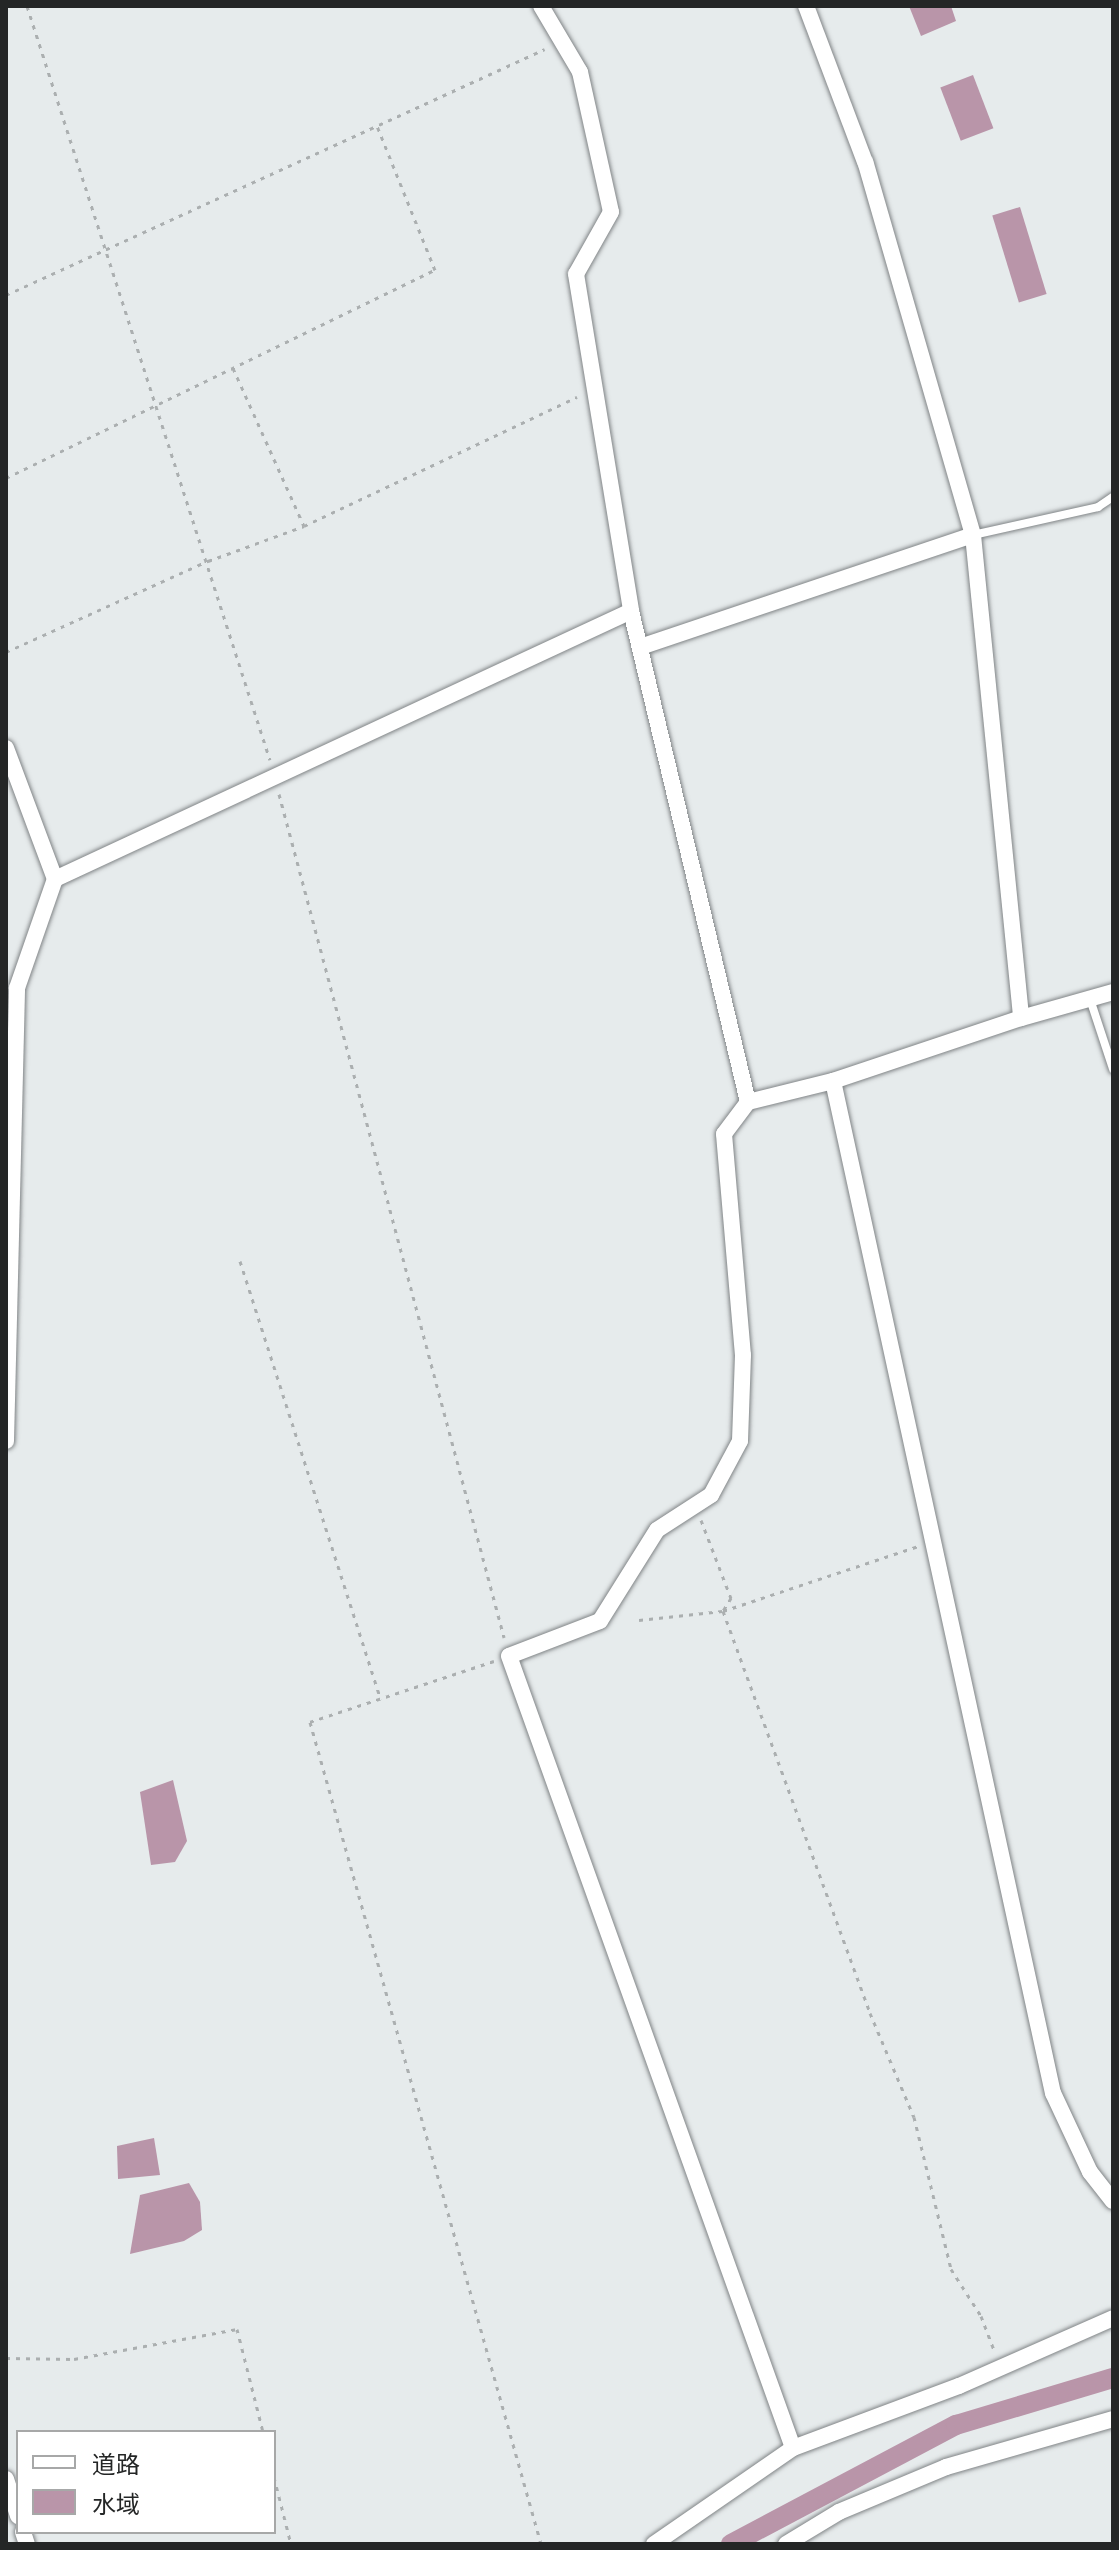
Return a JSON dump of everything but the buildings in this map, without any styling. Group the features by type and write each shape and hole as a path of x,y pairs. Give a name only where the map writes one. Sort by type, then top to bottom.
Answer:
{"street":[{"path":"541,6 580,72 611,212 576,274 631,611 748,1102"},
{"path":"806,6 865,162 973,535 1021,1018"},
{"path":"640,647 973,535"},
{"path":"55,879 274,774 631,611"},
{"path":"6,748 55,879 11,989 6,1441"},
{"path":"793,2448 509,1656 600,1621 657,1530 711,1495 740,1441 743,1355 724,1134 748,1102 833,1081 1021,1018 1113,992"},
{"path":"833,1081 1053,2093 1090,2172 1113,2201"},
{"path":"654,2544 793,2448 1001,2367 1113,2318"},
{"path":"786,2544 839,2512 946,2467 1113,2419"},
{"path":"6,2479 16,2510"}],"lane":[{"path":"973,535 1098,507 1113,497"},
{"path":"1090,998 1113,1069"}],"path":[{"path":"27,6 274,774 509,1656 310,1722 541,2544"},
{"path":"6,295 562,41"},
{"path":"6,478 156,402 435,270 377,126"},
{"path":"233,368 304,526"},
{"path":"6,652 208,561 304,526 595,389"},
{"path":"240,1261 382,1699"},
{"path":"695,1506 731,1598 723,1611"},
{"path":"639,1620 723,1611 933,1541"},
{"path":"723,1611 870,2013 914,2117 951,2269 981,2316 1001,2367"},
{"path":"6,2358 74,2359 237,2329 262,2430"},
{"path":"276,2485 291,2544"}],"water":[{"path":"909,6 951,6 956,21 921,36"},
{"path":"973,75 993,128 961,141 940,88"},
{"path":"1020,207 1047,294 1019,303 992,215"},
{"path":"173,1780 187,1841 175,1862 151,1865 140,1792"},
{"path":"154,2138 160,2175 118,2179 117,2146"},
{"path":"189,2183 200,2202 202,2230 184,2241 130,2254 140,2195"}],"waterway":[{"path":"731,2544 956,2425 1113,2378"}]}
